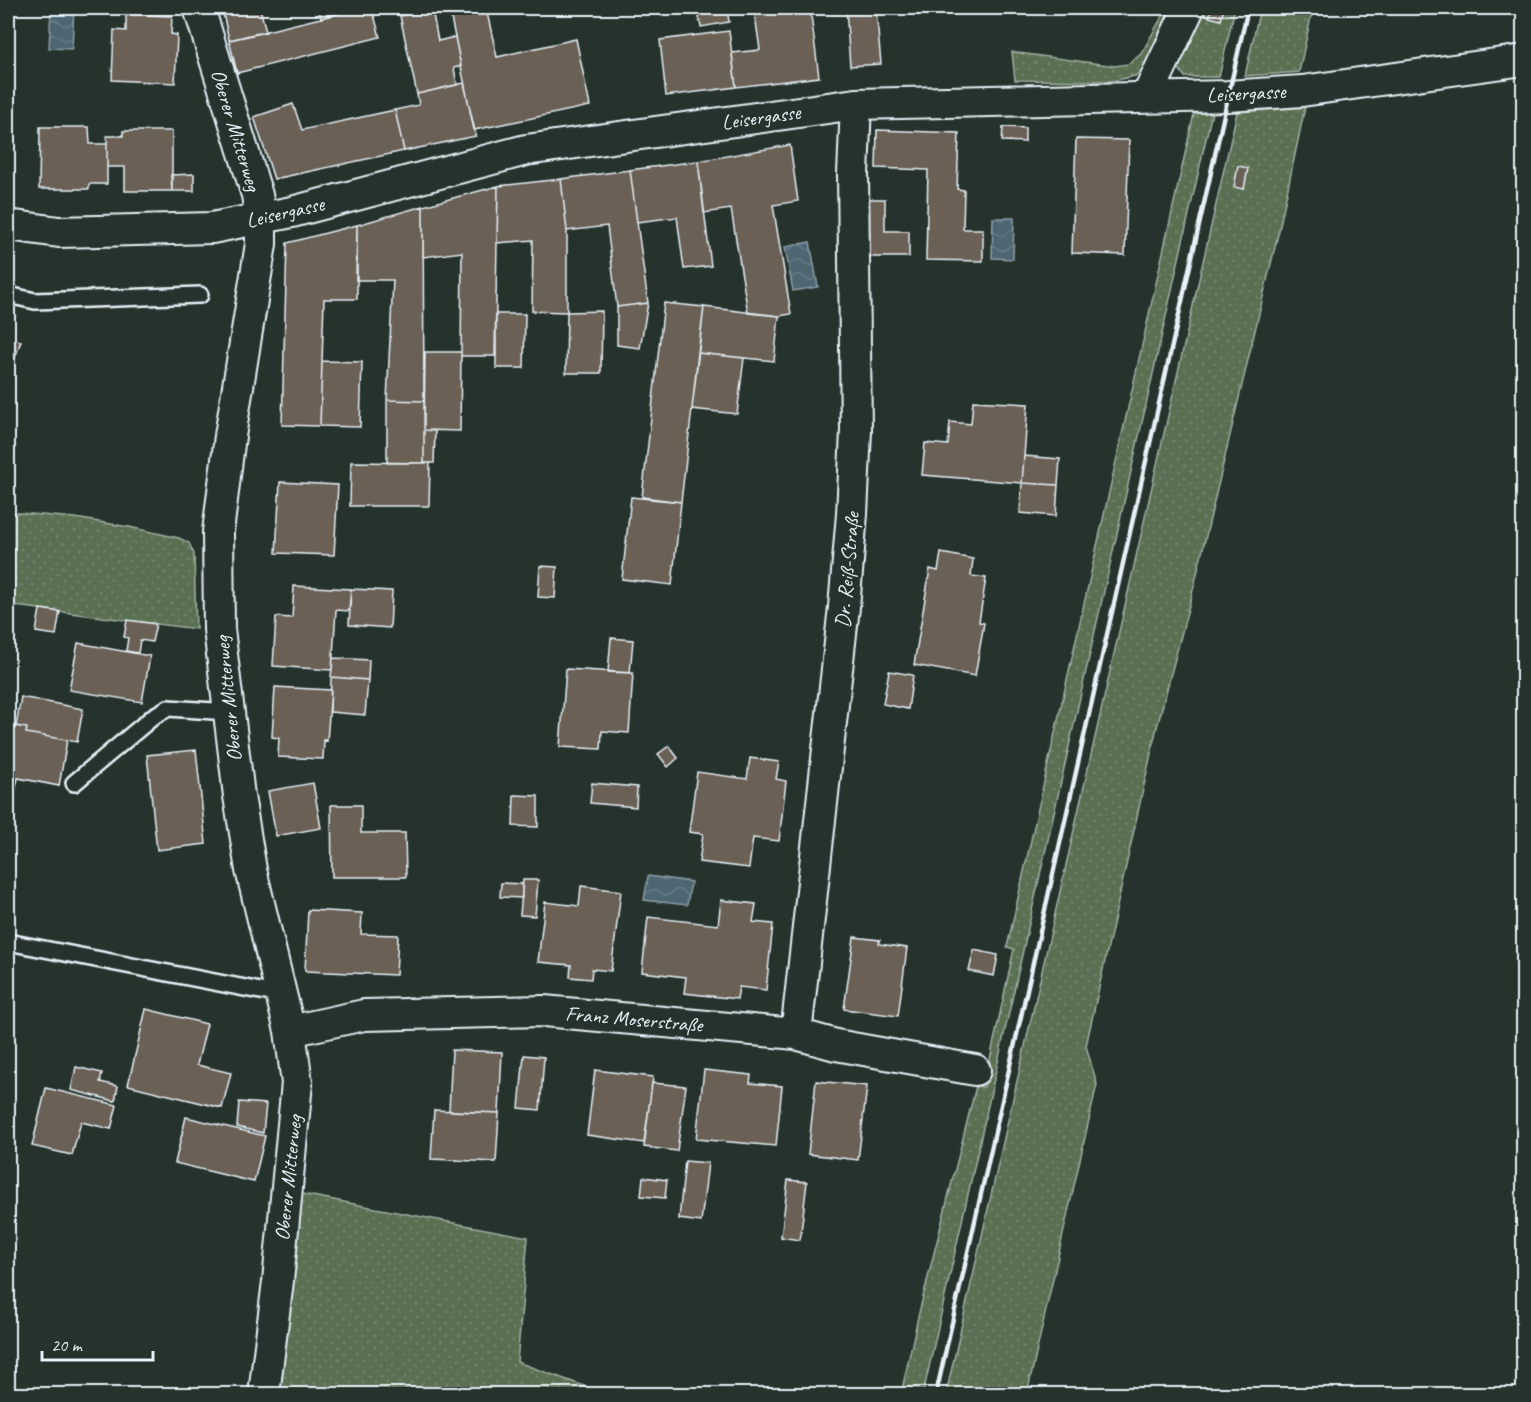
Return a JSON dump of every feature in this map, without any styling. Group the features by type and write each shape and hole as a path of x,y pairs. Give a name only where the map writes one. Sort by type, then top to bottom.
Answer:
{"street":[{"name":"Oberer Mitterweg","path":"199,8 257,195 261,219 261,244 230,436 218,532 219,628 238,796 251,870 290,1031 297,1083 278,1281 264,1395"},
{"path":"1147,97 1189,8"},
{"name":"Leisergasse","path":"8,225 59,232 212,228 261,219 526,150 856,104 1228,96 1302,91 1524,60"},
{"name":"Dr. Reiß-Straße","path":"796,1034 844,607 852,514 856,431 853,174 856,104"},
{"name":"Franz Moserstraße","path":"290,1031 364,1015 544,1011 796,1034 836,1045 975,1070"}],"lane":[{"path":"8,295 35,301 200,295"},
{"path":"74,783 154,716 168,708 229,712"},
{"path":"8,942 281,995"}],"green space":[{"path":"1167,8 1177,8 1148,66 1135,76 1112,81 1015,80 1012,52 1115,66 1128,64 1141,54"},
{"path":"1200,8 1235,8 1219,77 1185,77 1177,66"},
{"path":"1260,8 1313,8 1299,72 1245,76"},
{"path":"1305,107 1279,230 1194,586 1156,731 1086,1046 1097,1084 1027,1394 946,1394 1237,112"},
{"path":"1212,112 923,1394 901,1394 976,1086 984,1087 1014,949 1007,947 1194,114"},
{"path":"8,512 75,518 129,527 179,538 189,543 194,554 196,629 8,605"},
{"path":"302,1194 528,1237 517,1362 606,1394 279,1394"}],"water":[{"path":"51,8 74,8 72,49 49,48"},
{"path":"993,218 1014,218 1013,259 992,258"},
{"path":"810,242 818,287 793,291 785,247"},
{"path":"648,876 691,882 687,905 644,900"}],"building":[{"path":"246,8 260,8 266,32 229,40 223,13"},
{"path":"318,8 362,8 321,18"},
{"path":"362,8 372,8 380,37 237,73 229,40"},
{"path":"449,8 486,8 497,57 576,39 590,106 474,130"},
{"path":"697,8 727,8 729,22 701,27"},
{"path":"754,8 810,8 819,77 736,87 732,53 760,50"},
{"path":"846,8 876,8 881,64 850,66"},
{"path":"1212,8 1224,8 1221,20 1209,17"},
{"path":"432,9 438,41 455,37 461,66 454,68 457,85 417,94 400,16"},
{"path":"126,14 172,16 171,34 177,35 175,83 112,80 114,30 126,31"},
{"path":"729,31 736,87 666,96 660,40"},
{"path":"8,68 12,69 8,85"},
{"path":"464,83 476,136 404,151 395,110 419,105 417,94"},
{"path":"293,104 302,130 395,110 404,151 274,179 254,117"},
{"path":"40,127 89,127 90,144 107,144 107,184 89,184 89,189 39,189"},
{"path":"1003,127 1025,128 1025,142 1002,141"},
{"path":"877,130 959,133 957,189 964,190 963,229 983,229 983,261 926,260 928,170 876,168"},
{"path":"123,131 172,131 172,191 125,191 125,167 107,167 107,136 123,136"},
{"path":"1076,139 1129,140 1125,255 1072,253"},
{"path":"790,145 798,201 773,205 791,314 779,316 748,313 731,209 704,213 698,161"},
{"path":"698,161 711,266 684,269 677,217 637,222 630,170"},
{"path":"1238,166 1248,168 1244,189 1234,187"},
{"path":"630,170 648,303 617,307 607,226 567,231 561,179"},
{"path":"194,174 194,191 172,191 171,175"},
{"path":"561,179 567,231 567,312 532,311 533,240 497,243 498,186"},
{"path":"498,186 495,356 461,356 462,252 423,257 423,206"},
{"path":"867,199 885,199 885,231 909,231 909,257 867,257"},
{"path":"423,206 424,401 387,400 393,280 356,280 357,225"},
{"path":"357,225 357,299 324,299 320,426 282,425 287,243"},
{"path":"648,303 640,348 617,345 617,307"},
{"path":"664,303 704,307 681,502 642,497"},
{"path":"704,307 779,316 774,361 698,353"},
{"path":"602,311 601,373 566,373 567,312"},
{"path":"496,314 525,314 524,368 496,368"},
{"path":"8,338 21,341 8,377"},
{"path":"425,352 461,352 460,431 424,430"},
{"path":"698,353 744,358 737,414 692,409"},
{"path":"322,361 362,362 360,427 320,426"},
{"path":"387,400 424,401 424,463 387,463"},
{"path":"973,401 1028,404 1022,483 922,475 925,443 948,445 950,422 971,424"},
{"path":"424,430 435,431 434,463 424,463"},
{"path":"1024,456 1060,459 1058,485 1022,483"},
{"path":"351,462 430,463 429,506 350,506"},
{"path":"280,482 338,485 334,555 276,553"},
{"path":"1022,483 1058,485 1056,516 1020,513"},
{"path":"631,497 681,502 672,585 622,579"},
{"path":"941,553 973,559 971,576 986,578 979,622 984,623 975,676 914,665 930,569 938,571"},
{"path":"540,566 557,567 555,598 538,597"},
{"path":"294,586 351,589 349,611 336,610 332,670 273,666 276,617 292,618"},
{"path":"351,589 392,591 390,628 349,625"},
{"path":"40,609 60,612 56,635 36,632"},
{"path":"127,620 156,624 152,642 140,640 138,653 126,651 128,638 124,637"},
{"path":"611,638 633,640 630,673 608,672"},
{"path":"78,643 150,656 142,702 69,690"},
{"path":"333,658 369,660 368,680 331,677"},
{"path":"566,669 633,673 629,733 602,731 601,749 560,747"},
{"path":"889,671 913,675 908,709 883,704"},
{"path":"331,677 368,680 365,715 330,712"},
{"path":"275,687 331,690 327,741 324,740 323,759 278,757 279,738 272,737"},
{"path":"21,697 83,709 77,742 26,733 27,728 16,726"},
{"path":"8,725 27,728 26,733 67,740 59,786 18,778 13,801 8,800"},
{"path":"669,746 678,758 668,767 658,754"},
{"path":"196,750 206,844 157,850 147,755"},
{"path":"750,758 779,762 776,779 786,781 779,841 753,838 749,868 699,862 703,834 689,832 697,772 747,779"},
{"path":"313,783 321,828 276,836 268,791"},
{"path":"592,783 637,787 636,807 590,803"},
{"path":"514,795 538,796 538,827 513,826"},
{"path":"331,805 361,805 361,833 405,833 406,877 332,877"},
{"path":"523,880 538,880 535,916 520,915"},
{"path":"501,883 522,884 522,898 500,897"},
{"path":"581,886 621,891 611,971 592,969 591,979 570,977 571,965 538,962 545,902 579,906"},
{"path":"721,900 756,904 753,922 773,924 766,990 739,987 737,999 684,993 686,977 642,972 648,917 718,925"},
{"path":"308,910 362,913 361,934 398,935 396,975 305,971"},
{"path":"854,937 880,940 879,944 907,948 898,1016 844,1009"},
{"path":"974,950 998,955 994,976 969,971"},
{"path":"146,1009 207,1024 197,1065 231,1073 222,1108 128,1085"},
{"path":"452,1050 502,1052 499,1113 449,1111"},
{"path":"524,1055 544,1057 540,1110 519,1108"},
{"path":"76,1067 102,1073 100,1082 118,1086 115,1101 71,1090"},
{"path":"595,1070 653,1077 644,1143 587,1135"},
{"path":"704,1070 751,1075 750,1083 782,1086 776,1146 696,1139"},
{"path":"816,1081 867,1086 858,1160 808,1154"},
{"path":"652,1083 686,1086 677,1151 644,1147"},
{"path":"46,1088 117,1105 111,1129 81,1122 72,1155 32,1146"},
{"path":"239,1102 266,1104 263,1133 237,1127"},
{"path":"434,1110 499,1113 496,1162 431,1159"},
{"path":"186,1117 265,1136 254,1182 175,1163"},
{"path":"685,1161 708,1163 701,1222 679,1219"},
{"path":"643,1177 667,1180 665,1198 641,1196"},
{"path":"788,1180 807,1182 800,1240 781,1237"}],"railway":[{"path":"936,1394 1248,8"}]}
